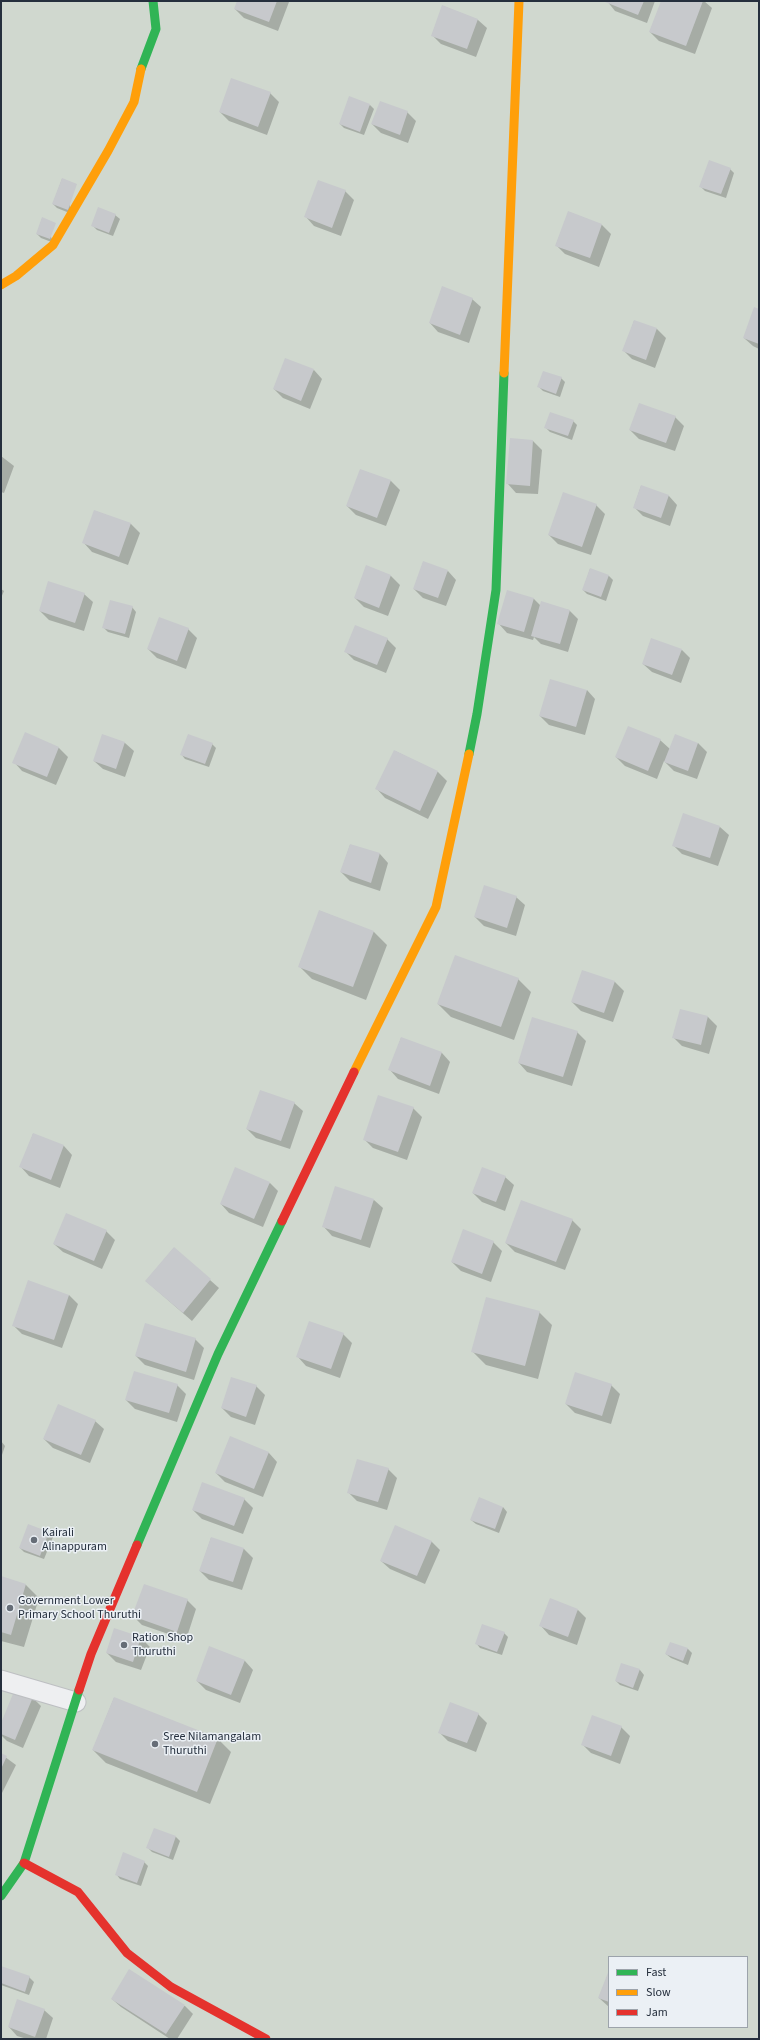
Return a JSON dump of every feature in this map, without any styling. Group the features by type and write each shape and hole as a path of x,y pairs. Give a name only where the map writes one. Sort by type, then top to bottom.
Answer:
{"main road":[{"path":"1,285 16,276 53,245 108,151 134,102 141,69 156,29 152,1"},
{"path":"1,1896 24,1863 91,1654 218,1354 321,1139 436,908 477,714 496,590 519,1"},
{"path":"24,1863 78,1892 127,1953 170,1987 266,2039"}],"street":[{"path":"1,1680 76,1702"}],"shaded area":[{"path":"1,1 759,1 759,2039 1,2039"}],"building":[{"path":"237,1 277,1 269,22 234,9"},
{"path":"644,1 638,15 605,2"},
{"path":"661,1 703,1 686,46 649,32"},
{"path":"442,5 478,19 467,49 431,36"},
{"path":"231,78 271,92 258,127 219,112"},
{"path":"349,96 370,104 360,132 339,124"},
{"path":"380,101 408,111 400,135 371,124"},
{"path":"709,160 731,168 721,194 699,187"},
{"path":"62,178 77,184 68,210 52,204"},
{"path":"318,180 346,190 332,228 304,217"},
{"path":"98,207 116,214 109,233 91,226"},
{"path":"568,211 602,224 590,258 555,246"},
{"path":"42,217 56,223 50,239 36,234"},
{"path":"442,286 473,298 460,335 429,323"},
{"path":"754,307 759,309 759,344 743,338"},
{"path":"634,320 657,328 646,360 622,351"},
{"path":"285,358 314,369 301,401 273,389"},
{"path":"543,371 562,377 556,394 537,387"},
{"path":"639,403 676,416 666,443 629,430"},
{"path":"550,412 574,420 568,436 544,428"},
{"path":"510,438 533,440 530,486 506,484"},
{"path":"360,469 391,480 377,518 346,506"},
{"path":"641,485 669,495 661,518 633,508"},
{"path":"563,492 597,504 582,547 548,535"},
{"path":"94,510 131,523 119,557 82,543"},
{"path":"423,561 448,570 438,598 413,589"},
{"path":"366,565 391,575 379,608 354,598"},
{"path":"590,568 609,575 601,597 582,590"},
{"path":"48,581 85,593 75,623 39,611"},
{"path":"507,590 534,598 524,632 497,624"},
{"path":"110,600 133,606 125,634 102,628"},
{"path":"541,601 570,610 560,644 531,636"},
{"path":"159,617 189,628 177,661 147,649"},
{"path":"355,625 388,638 377,665 344,652"},
{"path":"651,638 682,649 672,675 642,664"},
{"path":"550,679 587,690 576,727 539,716"},
{"path":"628,726 661,739 648,771 615,757"},
{"path":"25,732 59,747 47,777 12,763"},
{"path":"102,734 125,742 116,769 93,761"},
{"path":"188,734 213,743 205,764 180,755"},
{"path":"675,734 698,743 688,771 664,762"},
{"path":"394,750 438,771 420,811 375,789"},
{"path":"683,813 720,826 710,858 672,846"},
{"path":"350,844 380,853 371,883 340,872"},
{"path":"484,885 517,896 507,928 474,917"},
{"path":"319,910 374,931 353,987 298,967"},
{"path":"455,955 519,978 501,1027 437,1004"},
{"path":"582,970 615,981 604,1013 571,1002"},
{"path":"680,1009 708,1016 701,1045 672,1038"},
{"path":"532,1017 578,1031 563,1077 518,1063"},
{"path":"401,1037 442,1052 430,1086 388,1070"},
{"path":"260,1090 295,1102 281,1141 246,1129"},
{"path":"378,1095 414,1107 398,1152 363,1140"},
{"path":"33,1133 64,1145 51,1180 19,1167"},
{"path":"235,1167 270,1182 254,1219 220,1204"},
{"path":"482,1167 506,1176 496,1202 472,1193"},
{"path":"335,1186 374,1199 361,1240 322,1227"},
{"path":"521,1200 573,1219 556,1262 505,1243"},
{"path":"66,1213 107,1230 94,1261 53,1244"},
{"path":"463,1229 494,1241 482,1274 451,1262"},
{"path":"174,1247 211,1279 183,1313 145,1281"},
{"path":"28,1280 69,1295 54,1340 12,1326"},
{"path":"486,1297 540,1311 525,1366 471,1352"},
{"path":"309,1321 344,1333 331,1369 296,1357"},
{"path":"145,1323 196,1338 186,1372 135,1356"},
{"path":"134,1371 178,1384 169,1413 125,1400"},
{"path":"575,1372 612,1384 602,1416 565,1404"},
{"path":"231,1377 257,1385 246,1417 221,1408"},
{"path":"58,1404 96,1420 81,1455 43,1439"},
{"path":"230,1436 269,1452 254,1489 215,1473"},
{"path":"357,1459 389,1468 378,1502 347,1493"},
{"path":"202,1482 245,1498 234,1526 192,1510"},
{"path":"479,1497 503,1507 495,1529 470,1520"},
{"name":"Kairali Alinappuram","path":"28,1524 49,1532 40,1556 19,1548"},
{"path":"395,1525 432,1541 417,1576 380,1561"},
{"path":"211,1537 244,1548 233,1582 199,1571"},
{"name":"Government Lower Primary School Thuruthi","path":"1,1576 26,1584 11,1635 1,1632"},
{"path":"144,1584 188,1599 177,1632 132,1616"},
{"path":"550,1598 578,1609 568,1637 539,1626"},
{"path":"482,1624 505,1632 497,1652 475,1644"},
{"name":"Ration Shop Thuruthi","path":"114,1628 141,1637 133,1662 106,1653"},
{"path":"670,1642 688,1648 683,1661 665,1654"},
{"path":"209,1646 245,1660 231,1695 196,1681"},
{"path":"621,1663 640,1669 633,1688 615,1681"},
{"path":"15,1689 33,1697 15,1740 1,1734 1,1723"},
{"name":"Sree Nilamangalam Thuruthi","path":"114,1697 218,1738 197,1792 92,1750"},
{"path":"450,1702 479,1713 467,1743 438,1733"},
{"path":"592,1715 622,1726 611,1756 581,1745"},
{"path":"1,1753 7,1756 1,1769"},
{"path":"154,1828 176,1836 169,1857 146,1848"},
{"path":"123,1852 145,1861 137,1883 115,1875"},
{"path":"1,1966 30,1976 25,1992 1,1983"},
{"path":"129,1969 185,2005 166,2034 111,1999"},
{"path":"608,1973 608,2002 598,1998"},
{"path":"17,1999 45,2009 35,2037 8,2027"}],"traffic: fast":[{"path":"141,69 156,29 153,1"},
{"path":"469,754 477,714 496,590 504,373"},
{"path":"137,1545 218,1354 282,1221"},
{"path":"1,1896 24,1863 79,1690"}],"traffic: slow":[{"path":"504,373 519,1"},
{"path":"1,285 16,276 53,245 108,151 134,102 141,69"},
{"path":"354,1072 436,907 469,754"}],"traffic: jam":[{"path":"282,1221 354,1072"},
{"path":"79,1690 91,1654 137,1545"},
{"path":"24,1863 78,1892 127,1953 171,1987 266,2039"}],"place":[{"name":"Kairali Alinappuram","path":"34,1540"},
{"name":"Government Lower Primary School Thuruthi","path":"10,1608"},
{"name":"Ration Shop Thuruthi","path":"124,1645"},
{"name":"Sree Nilamangalam Thuruthi","path":"155,1744"}]}
